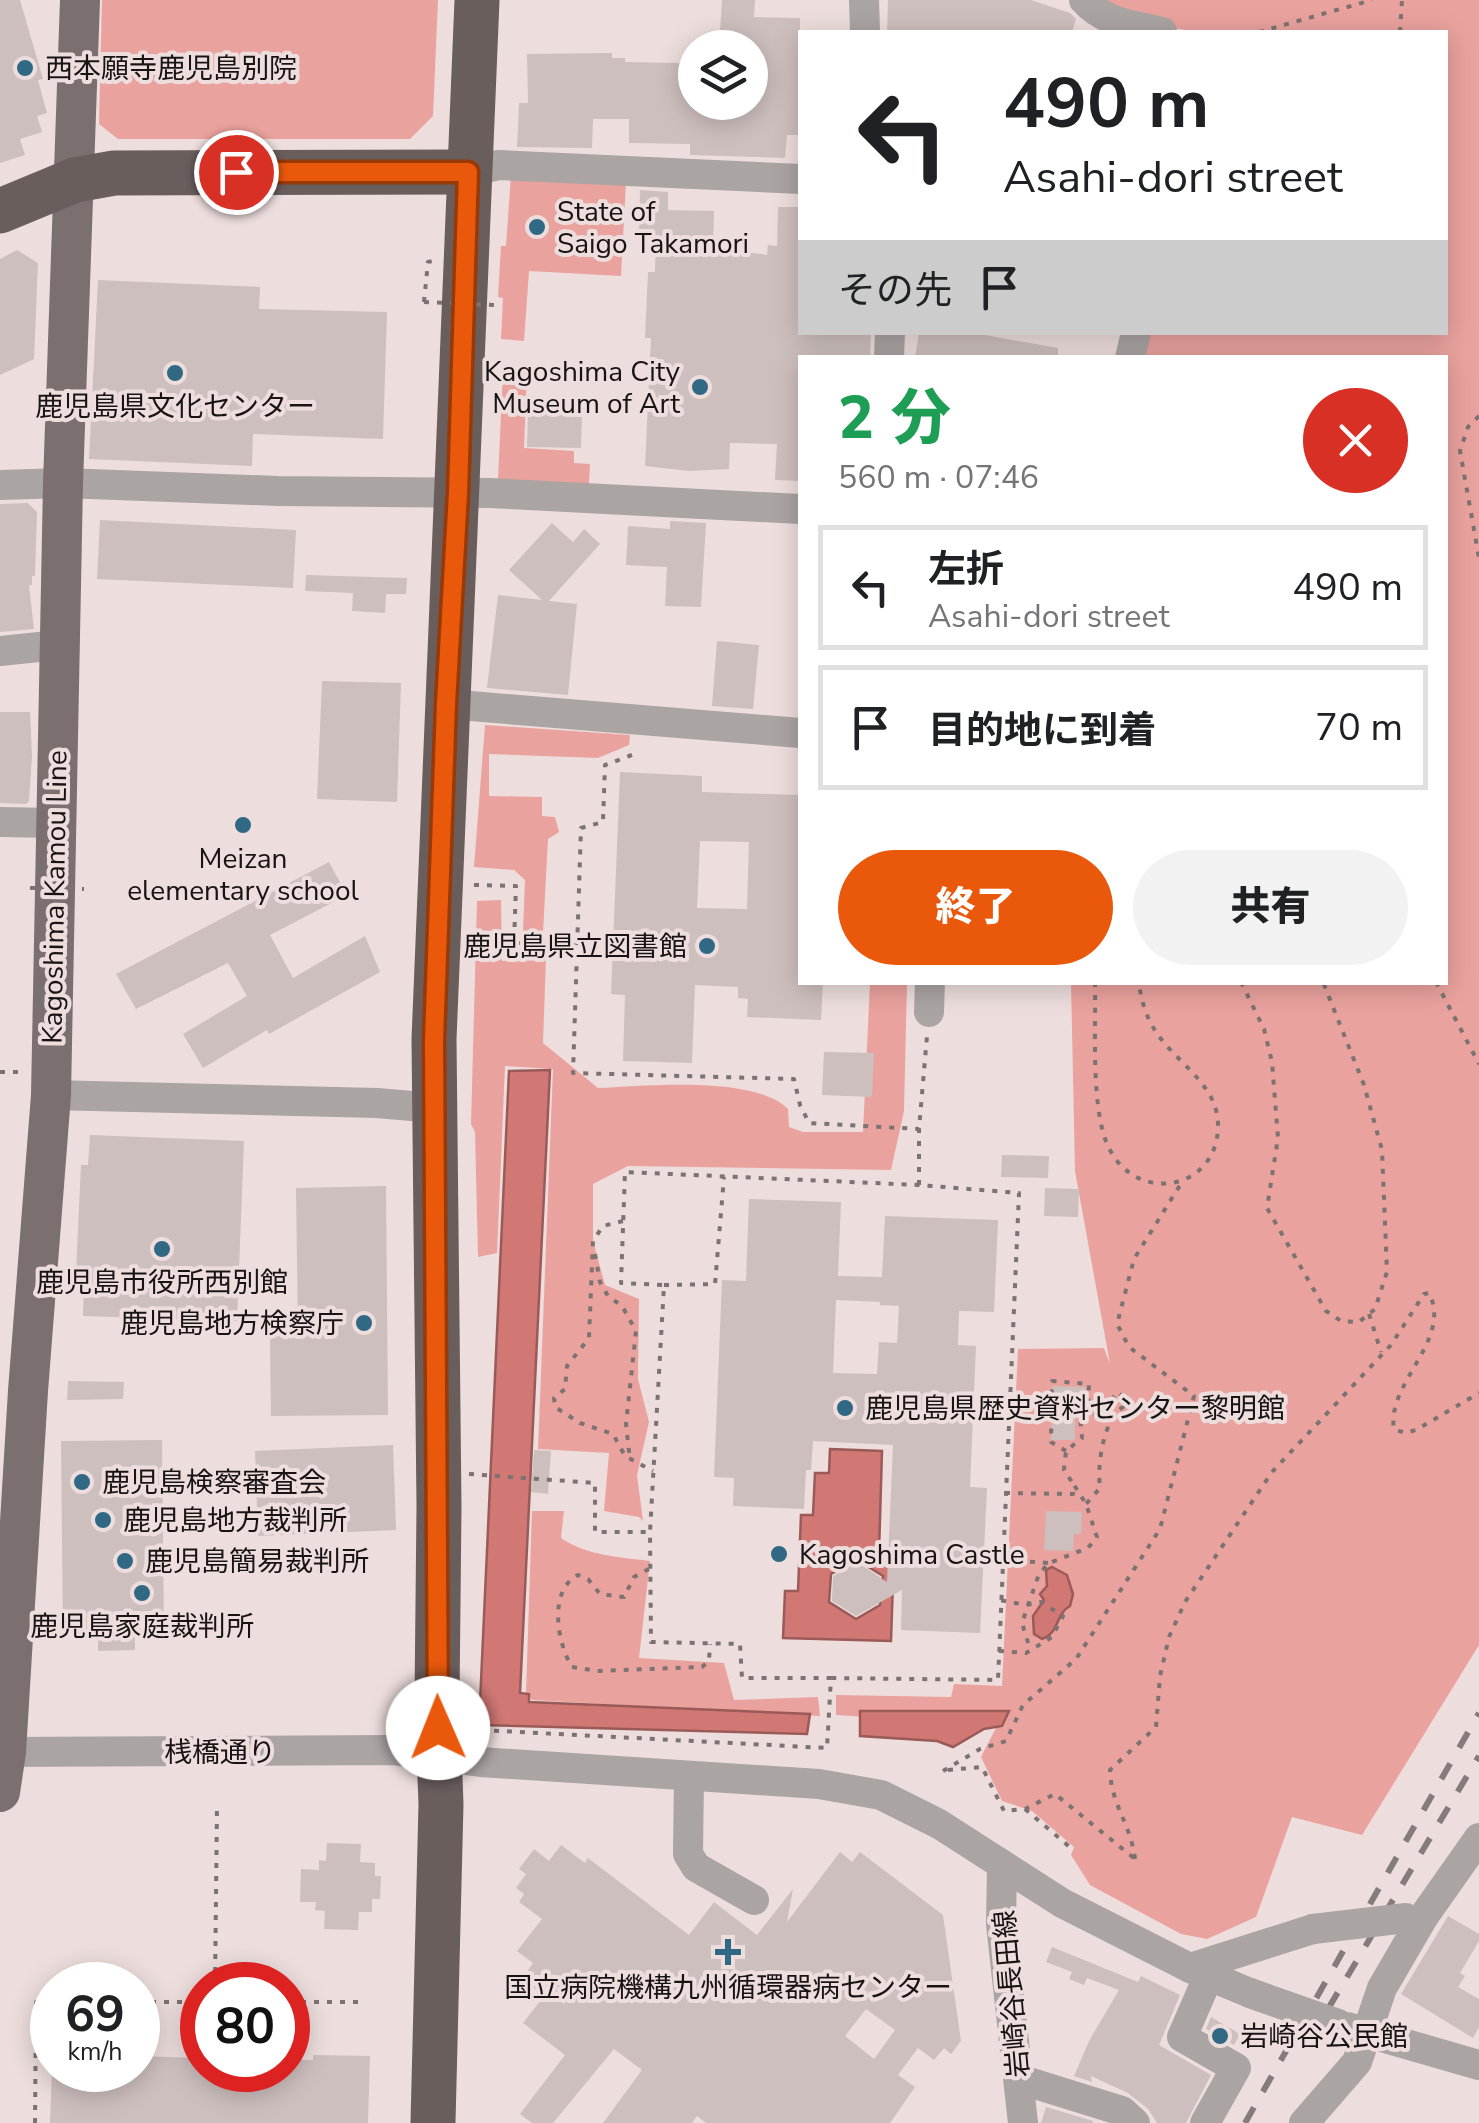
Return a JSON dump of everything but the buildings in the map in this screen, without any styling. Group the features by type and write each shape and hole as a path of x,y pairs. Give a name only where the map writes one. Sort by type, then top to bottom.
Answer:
{"highway":[{"path":"433,2123 441,1804 434,1040 477,0"},
{"path":"0,211 75,180 114,173 468,172"}],"main road":[{"name":"Kagoshima Kamou Line","path":"0,1792 14,1391 40,1084 55,823 62,483 80,0"}],"street":[{"path":"864,0 865,30"},
{"path":"1084,0 1110,20 1153,30"},
{"path":"468,172 499,165 798,179"},
{"path":"0,485 62,483 458,493 798,509"},
{"path":"0,650 58,645"},
{"path":"446,704 798,733"},
{"path":"0,822 55,823"},
{"path":"40,1084 435,1108"},
{"name":"桟橋通り","path":"3,1752 378,1750 818,1784 881,1795 939,1824 1062,1903 1200,1971 1352,2029 1479,2064"},
{"path":"689,1776 688,1854 696,1868 754,1900"},
{"path":"1304,2123 1357,2062 1352,2029 1382,1988 1415,1917 1479,1838"},
{"name":"岩崎谷長田線","path":"1002,1865 1001,1924 1022,2123"},
{"path":"1205,2123 1236,2068 1182,2037 1200,1971 1313,1929 1415,1917"},
{"path":"1019,2079 1122,2110 1136,2123"}],"path":[{"path":"1265,30 1372,0"},
{"path":"1400,30 1402,0"},
{"path":"428,262 424,302 494,305"},
{"path":"1479,416 1468,427 1460,452 1479,558"},
{"path":"632,755 605,765 604,822 581,828 574,1073 794,1079 809,1123 920,1129"},
{"path":"469,884 516,886 514,944 576,943"},
{"path":"30,888 84,889"},
{"path":"1095,985 1098,1105 1108,1148 1117,1161 1149,1183 1163,1186 1182,1182"},
{"path":"1140,985 1154,1028 1206,1088 1216,1106 1218,1124 1212,1149 1182,1182 1134,1259 1117,1324 1129,1347 1194,1396 1160,1530 1076,1659 1023,1705 1006,1741 980,1750 943,1771 982,1766 1004,1810 1025,1809 1055,1794 1136,1859 1126,1821 1112,1798 1110,1770 1156,1727 1160,1676 1169,1638 1185,1602 1272,1472 1381,1355 1420,1296 1429,1293 1434,1316 1423,1352 1395,1405 1394,1429 1405,1433 1416,1430 1479,1392"},
{"path":"1243,985 1264,1029 1272,1062 1278,1138 1267,1208 1326,1311 1341,1320 1359,1322 1376,1309 1387,1272 1382,1150 1364,1085 1324,985"},
{"path":"1438,985 1479,1064"},
{"path":"920,1185 929,997"},
{"path":"0,1072 40,1084"},
{"path":"664,1285 650,1532 651,1642 740,1644 742,1678 998,1680 1020,1193 920,1185 625,1172 620,1283 714,1284 724,1177"},
{"path":"623,1221 603,1226 593,1241 600,1282 608,1296 622,1306 636,1330 626,1424 630,1460"},
{"path":"594,1251 590,1262 593,1286 589,1338 566,1366 565,1389 554,1398 555,1407 580,1422 613,1434 630,1460 654,1471"},
{"path":"1369,1314 1381,1355"},
{"path":"1002,1560 1049,1563 1076,1554 1096,1541 1086,1504 1064,1470 1066,1450 1082,1438 1080,1416 1088,1407 1090,1384 1052,1382 1051,1442 1066,1450"},
{"path":"1080,1416 1102,1414 1117,1392 1121,1395 1124,1406 1116,1410 1109,1425 1098,1472 1100,1488 1086,1504"},
{"path":"470,1474 595,1483 595,1532 650,1532"},
{"path":"1005,1494 1073,1494 1074,1485"},
{"path":"1030,1649 1022,1623 1026,1605 1049,1563"},
{"path":"651,1569 634,1577 624,1597 600,1594 584,1576 565,1583 559,1598 560,1624 564,1652 572,1667 598,1671 702,1667 709,1661 710,1644"},
{"path":"998,1651 1026,1653 1052,1637 1062,1615 1042,1602 1026,1605 1000,1600"},
{"path":"481,1730 827,1748 831,1678"},
{"path":"215,1962 217,1808"},
{"path":"1025,1809 1070,1848"},
{"path":"310,2002 359,2002"},
{"path":"35,2092 35,2123"}],"shaded area":[{"path":"102,0 438,0 433,116 410,139 118,139 99,124"},
{"path":"1074,0 1479,0 1479,1645 1362,1835 1292,1817 1256,1917 1207,1939 1181,1934 1090,1885 1071,1855 1074,1847 1032,1811 1002,1801 981,1757 997,1726 836,1715 836,1695 951,1697 954,1684 1002,1686 1018,1349 1104,1348 1110,1364 1075,1171 1071,985 1448,985 1448,355 1140,355 1145,335 1448,335 1448,30 1186,30 1088,16"},
{"path":"511,175 626,182 621,276 529,271 524,341 501,339 501,246 506,246"},
{"path":"503,371 527,372 524,448 574,451 574,463 590,464 589,484 498,480"},
{"path":"485,725 630,735 629,745 598,758 489,754 489,796 542,797 542,816 555,817 559,832 548,839 543,933 523,932 525,880 514,870 474,867"},
{"path":"501,900 502,961 546,958 543,1043 598,1088 698,1085 751,1091 788,1109 789,1127 803,1132 863,1132 870,985 907,985 904,1111 891,1170 628,1166 593,1184 593,1241 605,1285 639,1299 638,1379 649,1422 637,1475 643,1521 604,1511 609,1453 538,1449 553,1069 505,1066 497,1253 478,1257 475,1132 471,1124 477,901"},
{"path":"550,1070 520,1693 529,1694 529,1702 810,1714 807,1734 479,1725 509,1071"},
{"path":"830,1449 882,1451 879,1552 894,1553 891,1641 783,1638 785,1591 798,1591 801,1515 813,1515 815,1473 829,1473","holes":["857,1560 883,1576 880,1605 856,1619 829,1602 831,1574"]},
{"path":"532,1511 564,1511 561,1538 582,1549 650,1561 639,1658 724,1663 734,1700 818,1697 820,1716 532,1700 526,1693"},
{"path":"1052,1567 1067,1575 1073,1594 1070,1606 1052,1632 1042,1639 1034,1634 1033,1616 1044,1600 1040,1594 1047,1586 1046,1570"},
{"path":"860,1711 1009,1711 1002,1726 984,1729 953,1747 937,1741 860,1736"}],"railway":[{"path":"1245,2123 1479,1713"},
{"path":"1310,2039 1479,1756"}],"place":[{"name":"西本願寺鹿児島別院","path":"25,68"},
{"name":"State of Saigo Takamori","path":"537,227"},
{"name":"鹿児島県文化センター","path":"175,373"},
{"name":"Kagoshima City Museum of Art","path":"700,387"},
{"name":"Meizan elementary school","path":"243,825"},
{"name":"鹿児島県立図書館","path":"707,946"},
{"name":"鹿児島市役所西別館","path":"162,1249"},
{"name":"鹿児島地方検察庁","path":"364,1323"},
{"name":"鹿児島県歴史資料センター黎明館","path":"845,1408"},
{"name":"鹿児島検察審査会","path":"82,1482"},
{"name":"鹿児島地方裁判所","path":"103,1520"},
{"name":"Kagoshima Castle","path":"779,1554"},
{"name":"鹿児島簡易裁判所","path":"125,1561"},
{"name":"鹿児島家庭裁判所","path":"142,1593"},
{"name":"国立病院機構九州循環器病センター","path":"728,1952"},
{"name":"岩崎谷公民館","path":"1220,2036"}],"route":[{"path":"236,172 468,172 434,1040 438,1728"}]}
